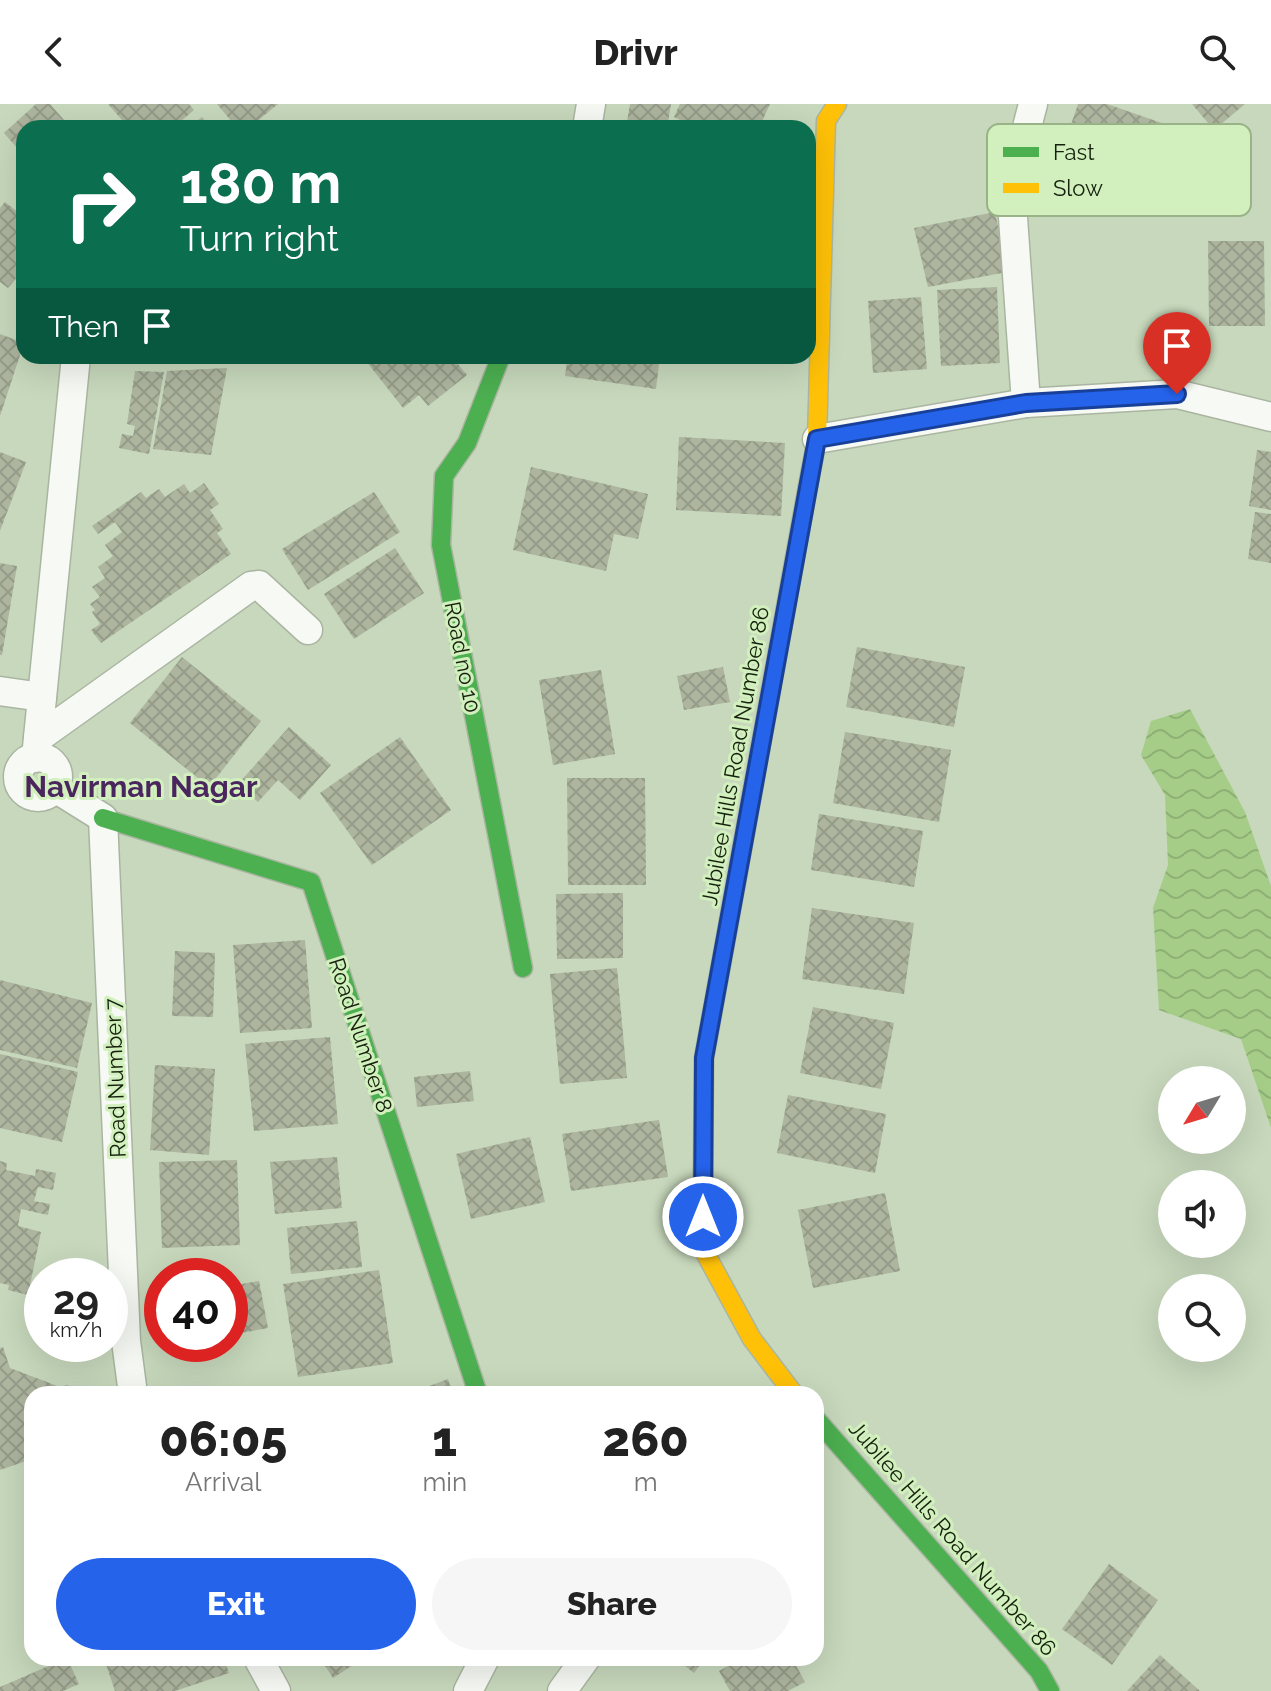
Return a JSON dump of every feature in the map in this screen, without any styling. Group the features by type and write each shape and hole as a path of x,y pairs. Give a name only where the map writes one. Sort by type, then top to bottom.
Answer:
{"street":[{"name":"Jubilee Hills Road Number 86","path":"777,1386 703,1249 704,1058 817,439 826,121 837,104"},
{"path":"1028,124 1033,104"},
{"path":"1013,216 1026,403"},
{"path":"23,767 42,697 75,364"},
{"name":"Road no 10","path":"498,364 467,443 444,476 441,545 523,968"},
{"path":"817,439 1026,403 1177,394 1271,417"},
{"path":"23,767 251,586 259,585 308,630"},
{"path":"0,691 42,697"},
{"path":"23,767 53,764 58,776 55,788 103,818"},
{"name":"Road Number 7","path":"103,818 126,1341 132,1386"},
{"name":"Road Number 8","path":"103,818 311,882 475,1386"},
{"name":"Jubilee Hills Road Number 86","path":"824,1428 1039,1671 1050,1691"},
{"path":"262,1666 276,1691"},
{"path":"468,1691 481,1666"},
{"path":"562,1691 580,1666"}],"water":[{"path":"1190,709 1245,812 1271,886 1271,1128 1241,1039 1159,1010 1153,908 1168,865 1165,795 1141,755 1151,721"}],"building":[{"path":"36,104 50,104 64,120 18,120"},
{"path":"108,104 189,104 194,110 182,120 122,120"},
{"path":"217,104 278,104 259,120 230,120"},
{"path":"630,104 671,104 668,120 627,120"},
{"path":"680,104 770,104 763,120 680,120 674,117"},
{"path":"1078,104 1107,104 1165,124 1071,124"},
{"path":"1192,104 1245,104 1221,124 1209,124"},
{"path":"16,122 16,147 4,133"},
{"path":"5,202 16,211 16,278 8,288 0,282 0,208"},
{"path":"987,214 996,216 1007,272 928,287 914,228"},
{"path":"1208,241 1264,241 1265,326 1209,326"},
{"path":"997,287 1000,363 941,366 937,290"},
{"path":"921,297 927,369 873,373 868,301"},
{"path":"0,334 16,340 17,364 0,416"},
{"path":"368,364 458,364 467,375 428,406 419,395 403,408"},
{"path":"567,364 659,364 656,389 565,376"},
{"path":"227,368 211,455 153,449 167,371"},
{"path":"135,371 164,372 149,454 119,448 122,434 133,436 135,426 127,424"},
{"path":"679,437 785,443 781,516 676,510"},
{"path":"1257,450 1271,452 1271,510 1249,506"},
{"path":"0,452 26,462 0,531"},
{"path":"531,467 648,494 638,539 614,534 606,571 513,550"},
{"path":"204,483 219,504 210,510 223,529 217,533 231,554 101,643 91,630 100,624 90,604 100,597 92,587 105,578 98,567 113,556 105,545 122,532 115,522 98,534 92,526 141,492 146,498 159,489 165,497 184,484 190,493"},
{"path":"374,492 400,532 308,590 282,549"},
{"path":"1255,512 1271,514 1271,563 1248,559"},
{"path":"395,548 424,593 354,639 324,594"},
{"path":"0,563 17,566 2,655 0,655"},
{"path":"857,647 965,667 954,727 846,707"},
{"path":"182,657 261,721 209,787 130,723"},
{"path":"723,667 730,702 684,710 677,676"},
{"path":"601,670 615,754 553,765 539,680"},
{"path":"289,727 331,765 300,800 278,780 258,802 238,784"},
{"path":"845,732 951,750 939,822 833,803"},
{"path":"400,737 451,810 372,865 320,793"},
{"path":"567,778 645,778 646,885 568,885"},
{"path":"819,814 923,831 914,887 811,870"},
{"path":"623,893 623,958 557,959 556,894"},
{"path":"812,908 914,923 904,994 802,979"},
{"path":"305,940 312,1028 240,1033 233,945"},
{"path":"175,951 215,953 213,1017 172,1016"},
{"path":"617,968 627,1078 560,1084 550,974"},
{"path":"0,980 92,1003 77,1068 0,1050"},
{"path":"813,1007 894,1023 881,1089 800,1073"},
{"path":"330,1037 338,1124 254,1131 245,1044"},
{"path":"0,1054 78,1072 62,1142 0,1128"},
{"path":"155,1065 215,1069 209,1155 150,1150"},
{"path":"470,1071 474,1101 417,1107 414,1077"},
{"path":"788,1095 886,1114 875,1173 777,1153"},
{"path":"659,1120 668,1177 571,1191 562,1134"},
{"path":"530,1137 545,1202 471,1219 456,1154"},
{"path":"337,1157 342,1208 275,1214 270,1162"},
{"path":"237,1160 240,1245 162,1248 159,1162"},
{"path":"0,1161 7,1163 6,1170 35,1176 36,1169 56,1173 53,1190 38,1187 34,1201 50,1204 48,1215 21,1209 18,1226 41,1232 36,1258 24,1258 24,1294 8,1290 9,1285 0,1283"},
{"path":"885,1193 900,1271 813,1288 798,1210"},
{"path":"357,1221 362,1267 291,1274 287,1228"},
{"path":"379,1270 393,1363 298,1377 283,1284"},
{"path":"259,1281 268,1328 248,1332 248,1283"},
{"path":"3,1347 10,1368 57,1386 24,1386 24,1462 0,1470 0,1348"},
{"path":"448,1379 450,1386 429,1386"},
{"path":"1109,1564 1158,1600 1112,1665 1062,1629"},
{"path":"1160,1655 1200,1691 1127,1691"},
{"path":"49,1666 71,1666 79,1684 63,1691 0,1691 0,1687"},
{"path":"107,1666 227,1666 229,1673 175,1691 115,1691"},
{"path":"325,1666 352,1666 333,1678"},
{"path":"685,1666 699,1666 694,1673"},
{"path":"728,1666 796,1666 805,1682 788,1691 730,1691 719,1671"}],"traffic: fast":[{"path":"498,364 467,443 444,476 441,545 523,968"},
{"path":"703,1170 704,1058 808,486"},
{"path":"103,818 311,882 475,1386"},
{"path":"824,1428 1039,1671 1050,1691"}],"traffic: slow":[{"path":"808,486 817,439 826,121 837,104"},
{"path":"703,1170 703,1249 752,1339 788,1386"}],"district":[{"name":"Navirman Nagar","path":"141,787"}],"route":[{"path":"703,1217 704,1058 817,439 1026,403 1177,394"}]}
